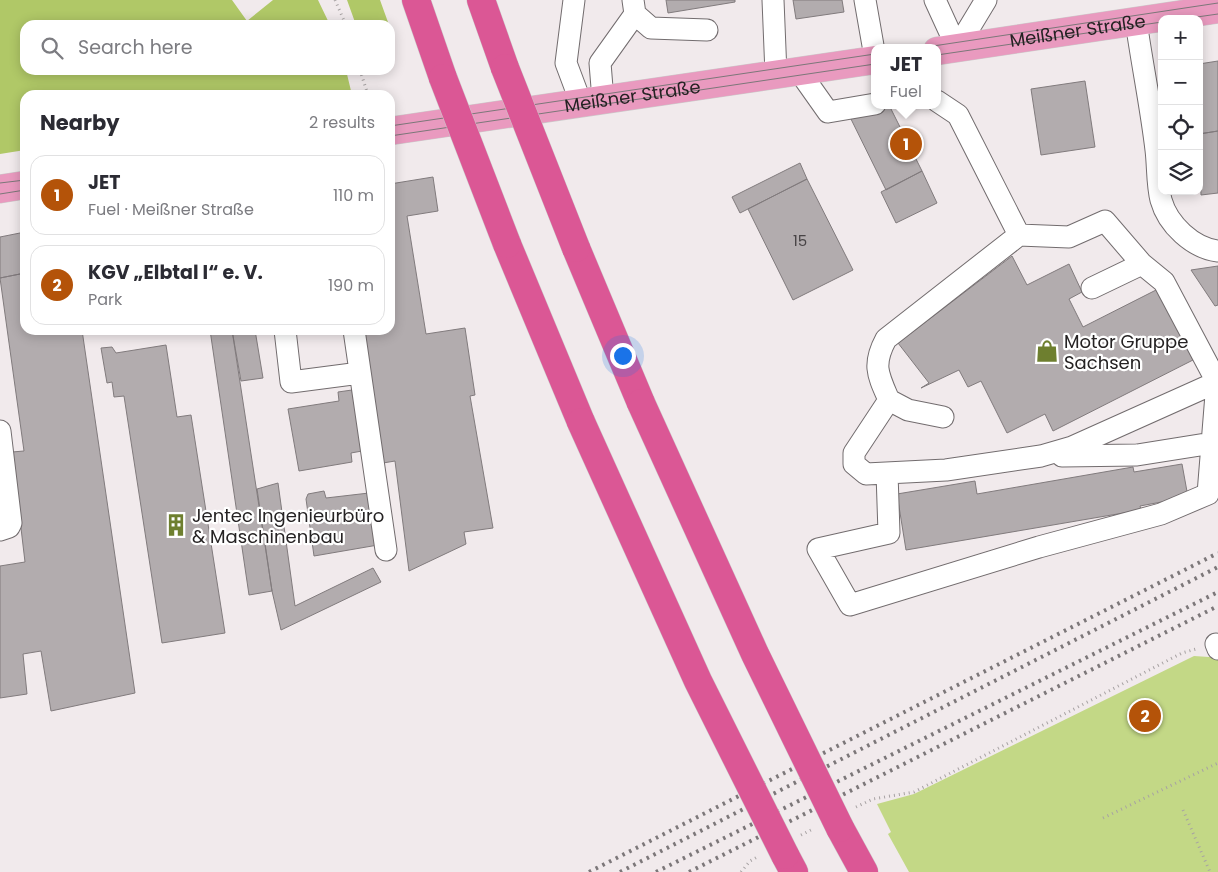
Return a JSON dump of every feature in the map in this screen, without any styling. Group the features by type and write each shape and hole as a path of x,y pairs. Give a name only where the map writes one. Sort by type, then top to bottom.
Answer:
{"highway":[{"path":"416,0 443,78 507,244 581,422 698,681 785,855"},
{"path":"482,0 505,68 576,248 641,403 755,654 864,872"}],"main road":[{"name":"Meißner Straße","path":"947,49 1218,9"},
{"name":"Meißner Straße","path":"395,130 788,73 871,59"},
{"path":"0,189 20,186"}],"street":[{"path":"574,0 566,63 592,101"},
{"path":"773,0 775,44 788,73 828,112 871,105"},
{"path":"865,0 873,44"},
{"path":"934,0 947,49"},
{"path":"947,49 986,0"},
{"path":"592,101 600,63 634,7 651,28 707,30"},
{"path":"1136,21 1156,150 1161,200 1170,218 1187,239 1206,250 1218,251"},
{"path":"941,104 958,115 1019,235"},
{"path":"887,473 889,534 818,549 850,605 1039,546 1161,514 1208,494 1215,443 1217,382 1164,282 1142,264 1105,221 1069,237 1019,235 886,339 877,356 877,373 889,400 908,410 943,417"},
{"path":"1092,288 1142,264"},
{"path":"286,335 291,382 360,373"},
{"path":"355,335 386,550"},
{"path":"1041,456 1072,447 1217,382"},
{"path":"889,400 854,453 854,464 866,474 946,470 1041,456 1137,455 1215,443"},
{"path":"0,431 11,523 9,527 0,530"}],"path":[{"path":"335,0 344,20"},
{"path":"362,75 366,90"},
{"path":"742,872 750,861 785,855 873,799 914,792 1182,653 1217,646"},
{"path":"1103,818 1218,763"},
{"path":"1183,810 1210,872"}],"green space":[{"path":"0,0 232,0 246,20 20,20 20,75 347,75 351,90 20,90 20,151 0,154"},
{"path":"273,0 318,0 328,20 248,20"},
{"path":"347,0 380,0 387,20 354,20"},
{"path":"1218,653 1218,872 909,872 888,834 891,832 877,804 914,794 1194,656 1209,657"}],"building":[{"path":"666,0 735,0 735,2 668,13"},
{"path":"793,0 842,0 844,12 796,19"},
{"path":"1218,61 1218,131 1203,133 1203,105 1203,63"},
{"path":"1085,81 1095,147 1041,155 1031,89"},
{"path":"871,108 891,109 922,171 886,190 847,111"},
{"path":"1218,131 1218,193 1203,195 1203,133"},
{"path":"800,163 807,179 740,213 732,197"},
{"path":"922,171 937,203 896,223 881,192"},
{"path":"433,177 438,211 407,216 426,334 465,328 475,395 470,396 493,528 464,532 466,544 409,571 395,461 383,463 363,335 395,335 395,183"},
{"path":"807,179 853,270 793,300 748,209"},
{"path":"20,233 20,274 0,278 0,237"},
{"name":"Motor Gruppe Sachsen","path":"1012,256 1027,285 1069,264 1082,292 1069,299 1083,327 1158,289 1193,360 1053,431 1045,414 1007,433 981,381 968,387 959,370 921,388 929,383 898,343"},
{"path":"1218,266 1218,305 1215,306 1191,270"},
{"path":"20,274 20,335 83,335 135,693 51,711 41,651 23,654 27,694 0,698 0,566 25,562 12,452 24,451 0,278"},
{"path":"211,335 233,335 272,591 249,595"},
{"path":"233,335 256,335 263,378 241,381"},
{"name":"Jentec Ingenieurbüro & Maschinenbau","path":"166,345 177,417 191,415 225,633 162,643 124,396 114,397 112,382 107,383 101,348 112,347 116,353"},
{"path":"352,390 362,451 351,453 352,462 299,471 288,409 339,401 338,392"},
{"path":"1182,464 1188,497 1140,506 1141,510 906,550 897,494 975,481 977,494 1133,467 1134,472"},
{"path":"278,483 295,606 373,568 381,582 281,630 272,591 257,489"},
{"path":"324,491 326,498 369,493 378,545 314,556 306,499 308,494"}],"tram line":[{"path":"941,45 1218,3"},
{"path":"1203,16 1218,14"},
{"path":"941,54 1158,23"},
{"path":"395,125 871,55"},
{"path":"395,135 871,65"},
{"path":"0,183 20,181"},
{"path":"0,194 20,191"}],"railway":[{"path":"589,872 1218,553"},
{"path":"620,872 1218,567"},
{"path":"656,872 1218,592"},
{"path":"689,872 1218,606"}],"place":[{"name":"JET","path":"906,144"},
{"name":"Motor Gruppe Sachsen","path":"1047,351"},
{"name":"Jentec Ingenieurbüro & Maschinenbau","path":"176,525"},
{"name":"KGV „Elbtal I“ e. V.","path":"1145,716"}]}
